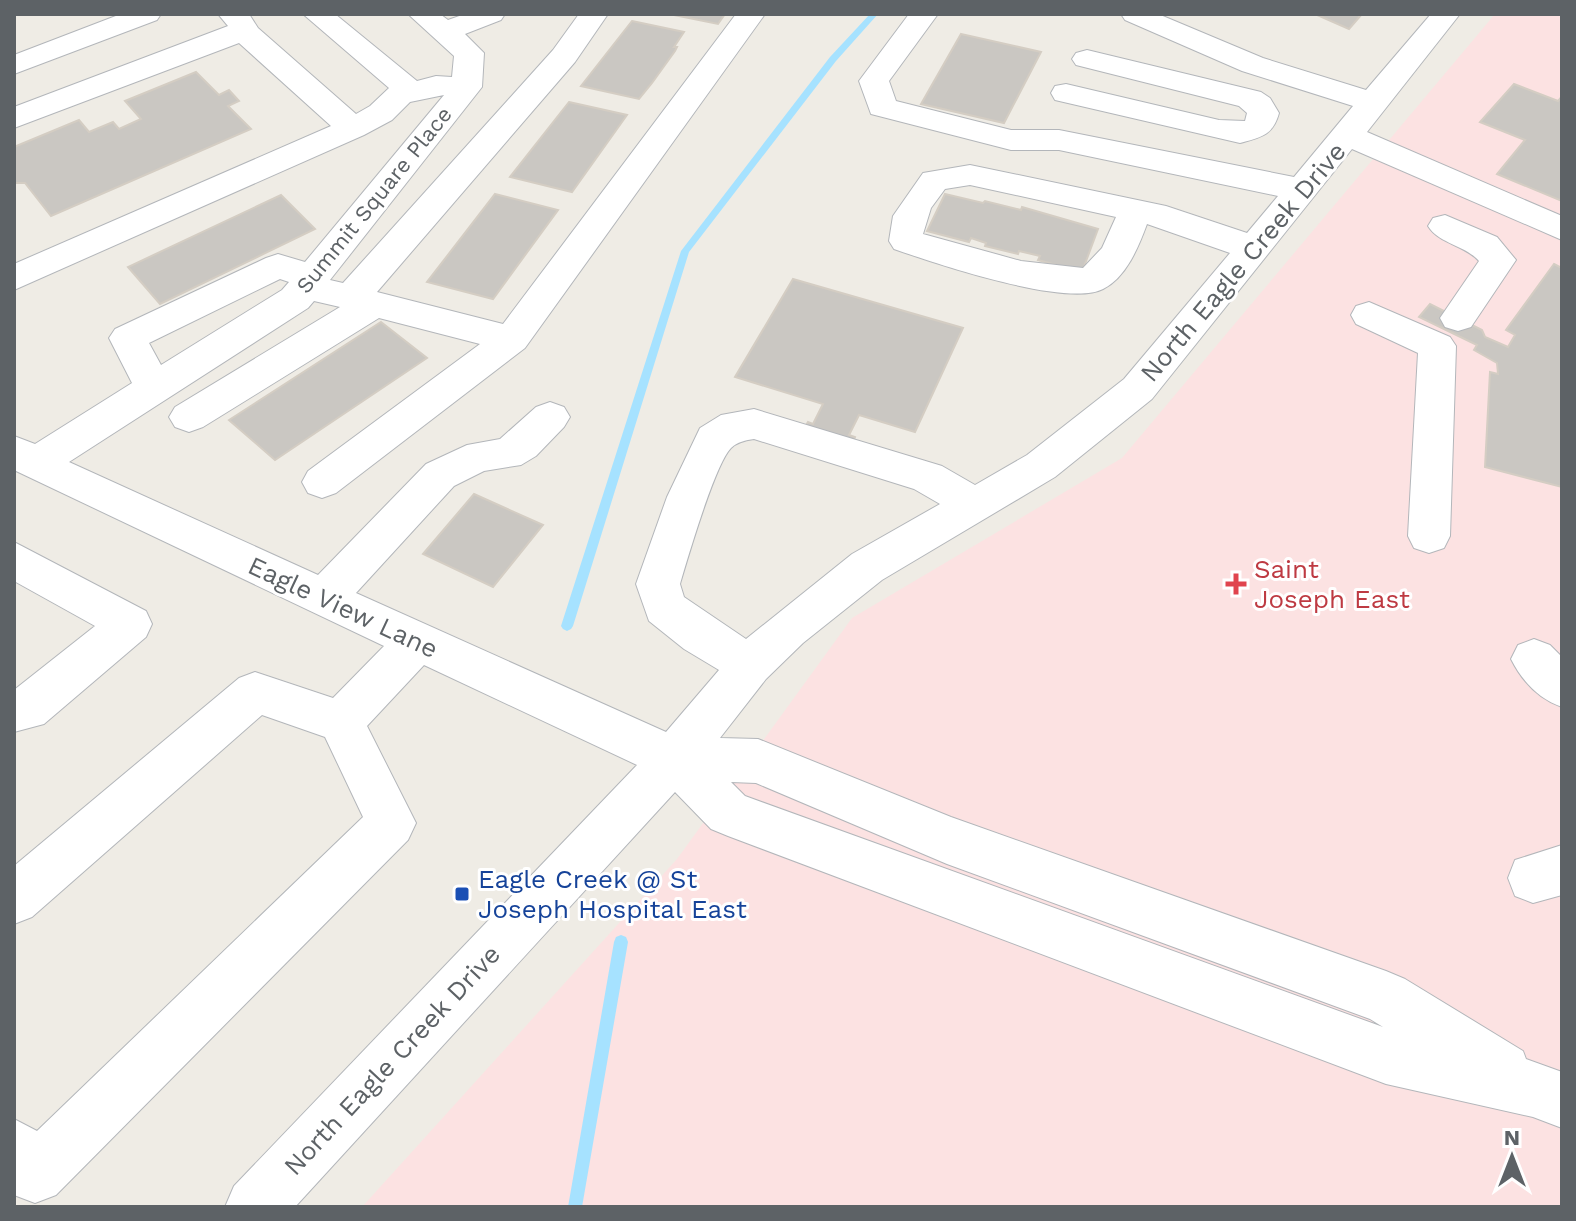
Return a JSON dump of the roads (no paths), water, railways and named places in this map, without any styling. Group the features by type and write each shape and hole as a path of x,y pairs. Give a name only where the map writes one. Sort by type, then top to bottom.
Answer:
{"street":[{"path":"67,14 87,37"},
{"path":"14,65 147,14"},
{"path":"317,14 411,91"},
{"path":"433,23 491,14"},
{"path":"189,417 362,301 564,56 594,14"},
{"path":"322,482 512,339 751,14"},
{"path":"924,14 874,81 882,107 1011,140 1059,140 1303,190"},
{"name":"North Eagle Creek Drive","path":"255,1207 674,759 750,665 820,602 867,567 1041,466 1138,389 1446,14"},
{"path":"14,118 247,21 353,128"},
{"name":"Summit Square Place","path":"25,457 154,388 295,299 467,87 469,53 433,23"},
{"path":"1059,140 1066,93 1113,30"},
{"path":"1066,93 1219,130 1240,133 1259,127 1263,113 1259,105 1250,99 1113,30"},
{"path":"1113,30 1180,36 1304,84 1374,102"},
{"path":"14,278 353,128 381,113 399,95 436,85 467,87"},
{"path":"1347,135 1562,229"},
{"path":"1135,211 1124,242 1111,263 1090,281 1049,278 939,253 906,241 905,228 918,201 935,180 970,175 1166,217 1255,249"},
{"path":"1429,536 1447,331 1498,260 1485,245 1445,226"},
{"path":"154,388 128,338 278,266 309,282 362,301 512,339"},
{"path":"1369,315 1447,331"},
{"path":"324,598 440,475 481,456 507,454 522,445 550,417"},
{"path":"750,665 700,635 665,608 658,584 688,497 714,439 735,426 754,424 928,477 975,505"},
{"name":"Eagle View Lane","path":"25,457 674,759"},
{"path":"14,560 130,624 19,704"},
{"path":"341,722 418,641"},
{"path":"14,899 255,692 341,722 391,823 35,1174 14,1148"},
{"path":"674,759 728,813 1386,1056 1548,1095"}],"waterway":[{"path":"567,626 685,251 833,59 874,14"},
{"path":"575,1207 621,942"}],"place":[{"name":"Saint Joseph East","path":"1236,584"},
{"name":"Eagle Creek @ St Joseph Hospital East","path":"462,894"}]}
